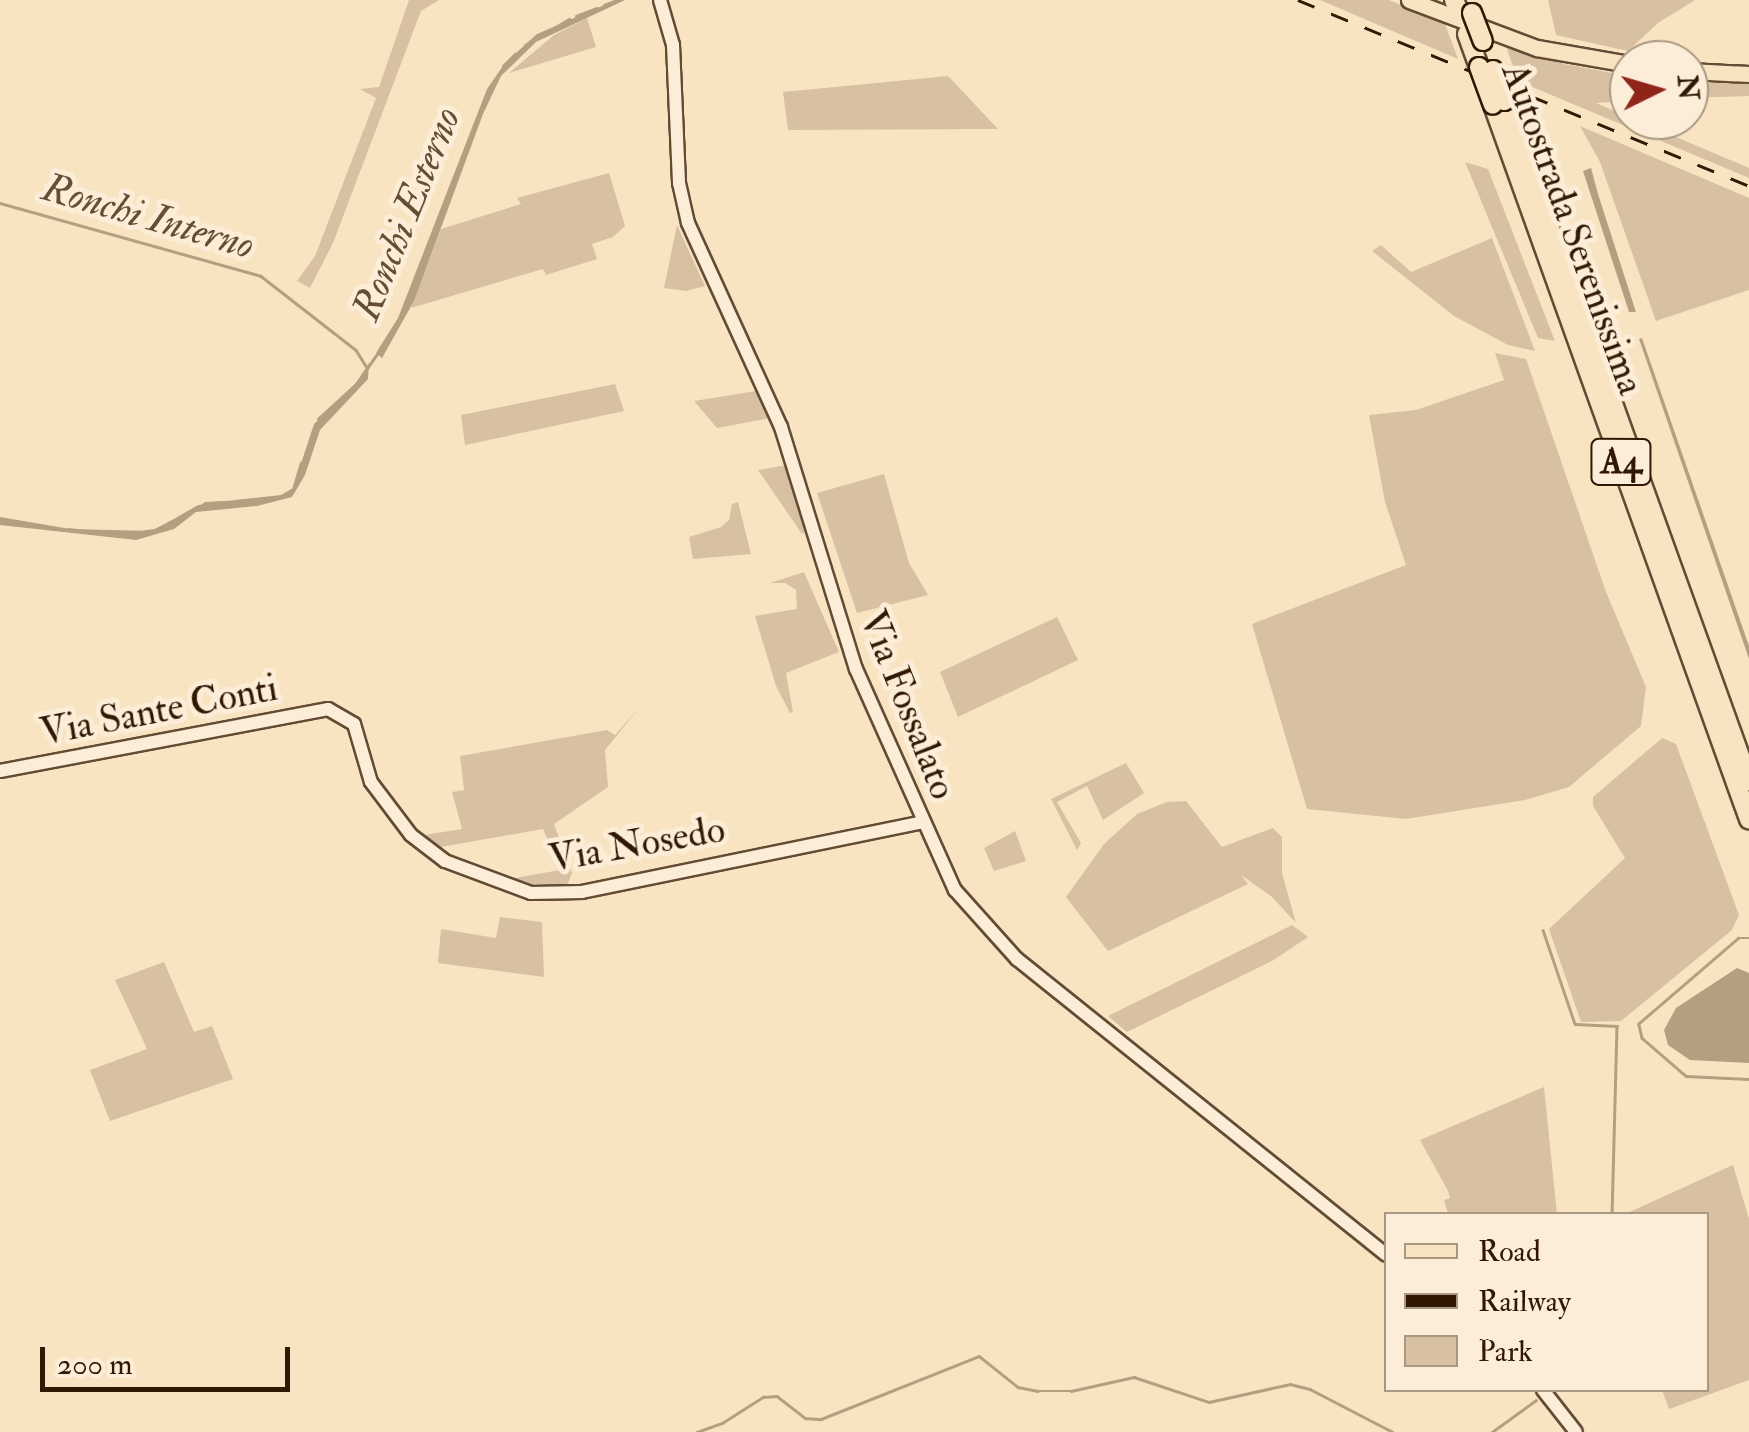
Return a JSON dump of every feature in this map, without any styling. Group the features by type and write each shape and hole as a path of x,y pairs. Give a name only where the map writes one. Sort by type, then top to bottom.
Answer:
{"highway":[{"name":"Autostrada Serenissima","path":"1463,6 1749,820"},
{"name":"Autostrada Serenissima","path":"1498,103 1749,781"}],"main road":[{"path":"1409,0 1537,48 1609,61"},
{"path":"1709,72 1749,74"}],"street":[{"name":"Via Fossalato","path":"660,0 674,44 679,184 688,224 781,427 844,634 922,822 962,900 1017,959 1384,1252"},
{"name":"Via Nosedo","path":"328,709 354,724 371,782 420,843 445,861 530,894 582,892 922,822"},
{"name":"Via Sante Conti","path":"0,771 328,709"},
{"path":"1546,1392 1576,1432"}],"green space":[{"path":"409,0 439,0 421,11 333,243 310,288 297,281 315,256 376,98 360,89 379,87"},
{"path":"1320,0 1389,0 1445,24 1458,59"},
{"path":"1548,0 1695,0 1658,23 1640,40 1609,40 1609,47 1556,35"},
{"path":"587,18 596,47 509,73 554,35"},
{"path":"1506,46 1564,64 1609,72 1609,102 1596,103 1609,109 1609,119 1518,81"},
{"path":"948,76 998,129 788,130 783,92"},
{"path":"1709,83 1749,84 1749,96 1709,97"},
{"path":"1580,126 1749,198 1749,290 1656,321 1600,162"},
{"path":"1659,140 1683,140 1749,168 1749,178"},
{"path":"1465,162 1488,169 1555,341 1538,338"},
{"path":"609,173 625,226 613,237 592,244 597,259 546,275 543,269 411,308 441,229 521,204 517,198"},
{"path":"677,225 705,286 686,291 664,288"},
{"path":"1492,238 1535,351 1508,345 1454,316 1372,251 1381,245 1411,272"},
{"path":"1495,353 1526,359 1606,592 1646,687 1641,726 1569,787 1525,800 1406,819 1307,809 1252,624 1406,565 1385,502 1369,415 1416,410 1504,380"},
{"path":"615,384 624,411 465,445 461,415"},
{"path":"756,391 770,418 717,428 694,401"},
{"path":"787,465 808,531 802,534 758,470"},
{"path":"884,474 909,563 928,595 857,613 817,493"},
{"path":"738,502 751,554 693,559 689,537 721,527 729,520 732,504"},
{"path":"804,572 839,652 786,673 793,712 790,713 776,686 755,616 797,609 796,590 785,583 770,583"},
{"path":"1057,617 1078,660 958,717 940,672"},
{"path":"639,708 605,750 608,787 554,824 572,873 566,888 535,891 488,872 515,878 560,870 543,829 435,848 418,836 462,829 452,792 464,790 460,756 607,730 615,735"},
{"path":"1662,738 1676,744 1739,915 1732,930 1621,1021 1581,1022 1549,929 1625,858 1593,806 1593,797"},
{"path":"1126,763 1144,793 1103,820 1087,786 1057,802 1081,843 1077,850 1051,799"},
{"path":"1186,801 1222,847 1273,828 1282,837 1282,873 1296,923 1272,897 1241,875 1248,884 1108,951 1066,897 1104,844 1137,814 1167,802"},
{"path":"1015,831 1026,861 994,871 984,848"},
{"path":"500,917 542,922 544,977 438,963 441,929 496,938"},
{"path":"1292,925 1308,937 1272,961 1127,1032 1108,1016"},
{"path":"164,962 194,1032 212,1026 233,1079 110,1121 90,1070 147,1049 115,980"},
{"path":"1544,1087 1557,1212 1447,1212 1444,1200 1450,1198 1448,1191 1420,1140"},
{"path":"1733,1165 1749,1219 1749,1380 1669,1409 1663,1392 1709,1392 1709,1212 1629,1212"}],"shaded area":[{"path":"616,0 625,0 536,42 501,76 483,114 414,301 382,358 376,353 398,318 487,89 505,63 537,34"},
{"path":"1591,168 1636,312 1629,312 1583,171"},
{"path":"1642,338 1749,646 1749,659 1639,339"},
{"path":"369,363 368,379 320,430 305,475 292,497 257,506 196,512 174,529 136,540 0,525 0,517 70,529 151,531 204,503 281,496 293,488 314,424 356,384"},
{"path":"1737,968 1749,973 1749,1063 1690,1060 1668,1045 1664,1030 1676,1008"}],"waterway":[{"name":"Ronchi Esterno","path":"604,5 617,0"},
{"name":"Ronchi Esterno","path":"576,16 597,8"},
{"name":"Ronchi Esterno","path":"525,45 569,19"},
{"name":"Ronchi Esterno","path":"503,66 515,54"},
{"name":"Ronchi Interno","path":"0,203 261,276 356,350 366,366"},
{"name":"Ronchi Esterno","path":"318,419 356,384 382,347"},
{"name":"Ronchi Esterno","path":"235,501 281,496 293,489 301,463"},
{"name":"Ronchi Esterno","path":"205,503 222,502"},
{"name":"Ronchi Esterno","path":"179,517 198,506"},
{"name":"Ronchi Esterno","path":"68,529 105,533"},
{"name":"Ronchi Esterno","path":"133,533 154,530"},
{"path":"1543,930 1575,1024 1617,1026 1612,1212"},
{"path":"1638,1024 1738,938 1749,938"},
{"path":"1639,1025 1642,1038 1686,1076 1749,1079"},
{"path":"697,1432 722,1423 763,1397 777,1396 805,1418 821,1419 979,1356 1018,1387 1038,1391 1071,1391 1134,1377 1209,1402 1290,1384 1310,1389 1393,1432"},
{"path":"1492,1432 1536,1400"}],"railway":[{"path":"1298,0 1749,186"}]}
